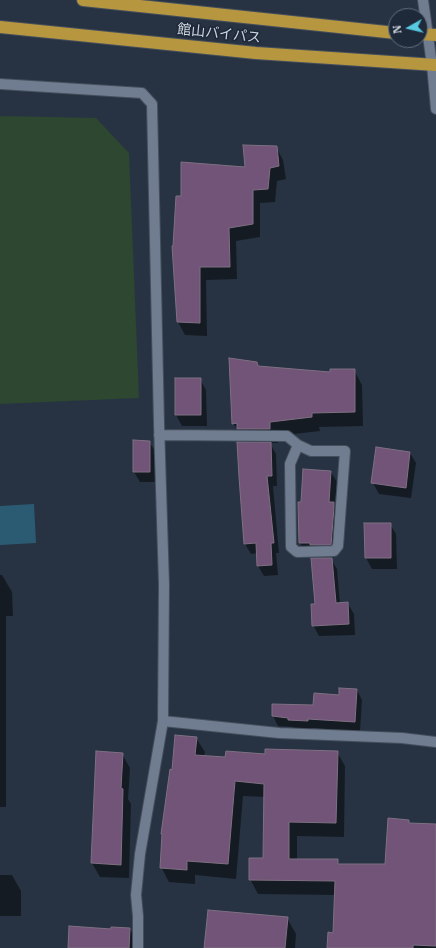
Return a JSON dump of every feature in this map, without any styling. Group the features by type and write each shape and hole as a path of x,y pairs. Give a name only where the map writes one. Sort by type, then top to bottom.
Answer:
{"highway":[{"name":"館山バイパス","path":"83,0 388,32"},
{"name":"館山バイパス","path":"0,27 256,53 434,65"}],"street":[{"path":"428,34 434,65 436,109"},
{"path":"0,84 142,93 152,104 159,435 164,585 163,721 140,854 136,895 138,916 138,948"},
{"path":"159,435 287,436 298,445 311,451 345,451 338,546 334,551 297,552 291,547 290,464 298,445"},
{"path":"163,721 279,733 402,738 436,742"}],"green space":[{"path":"0,116 96,118 129,153 139,398 0,404"}],"water":[{"path":"34,504 36,543 0,545 0,506"}],"building":[{"path":"243,145 277,146 279,166 270,168 268,189 253,190 253,224 229,228 230,267 200,267 200,323 177,322 172,246 176,196 181,196 181,162 245,167"},
{"path":"229,358 257,362 258,366 330,372 330,369 355,369 355,412 312,413 312,417 270,422 270,429 237,429 237,423 232,424"},
{"path":"175,378 201,378 201,415 175,415"},
{"path":"133,440 150,441 150,472 133,472"},
{"path":"237,442 271,442 272,476 267,476 274,543 271,543 272,565 257,566 256,543 244,544"},
{"path":"376,447 410,452 406,488 371,483"},
{"path":"303,469 331,471 329,502 334,502 334,507 331,545 310,545 310,543 299,543 298,502 301,502"},
{"path":"364,523 391,523 391,558 365,558"},
{"path":"311,558 332,558 336,603 348,602 349,624 312,626 311,604 315,604"},
{"path":"339,688 357,689 355,722 308,719 308,721 288,720 288,718 272,716 272,704 313,705 314,693 339,695"},
{"path":"175,735 197,737 195,755 225,757 226,751 265,754 265,749 338,751 336,823 289,822 289,859 338,859 338,864 385,864 388,818 409,820 409,823 436,824 436,946 413,945 413,948 327,948 328,932 333,933 335,881 249,880 249,858 263,858 264,784 235,781 228,864 187,861 187,870 160,868 161,834 170,769 172,770"},
{"path":"96,751 123,753 121,788 123,789 121,865 91,863"},
{"path":"208,910 288,917 285,948 204,948"},
{"path":"69,926 111,929 111,927 130,928 129,948 68,948"}]}
